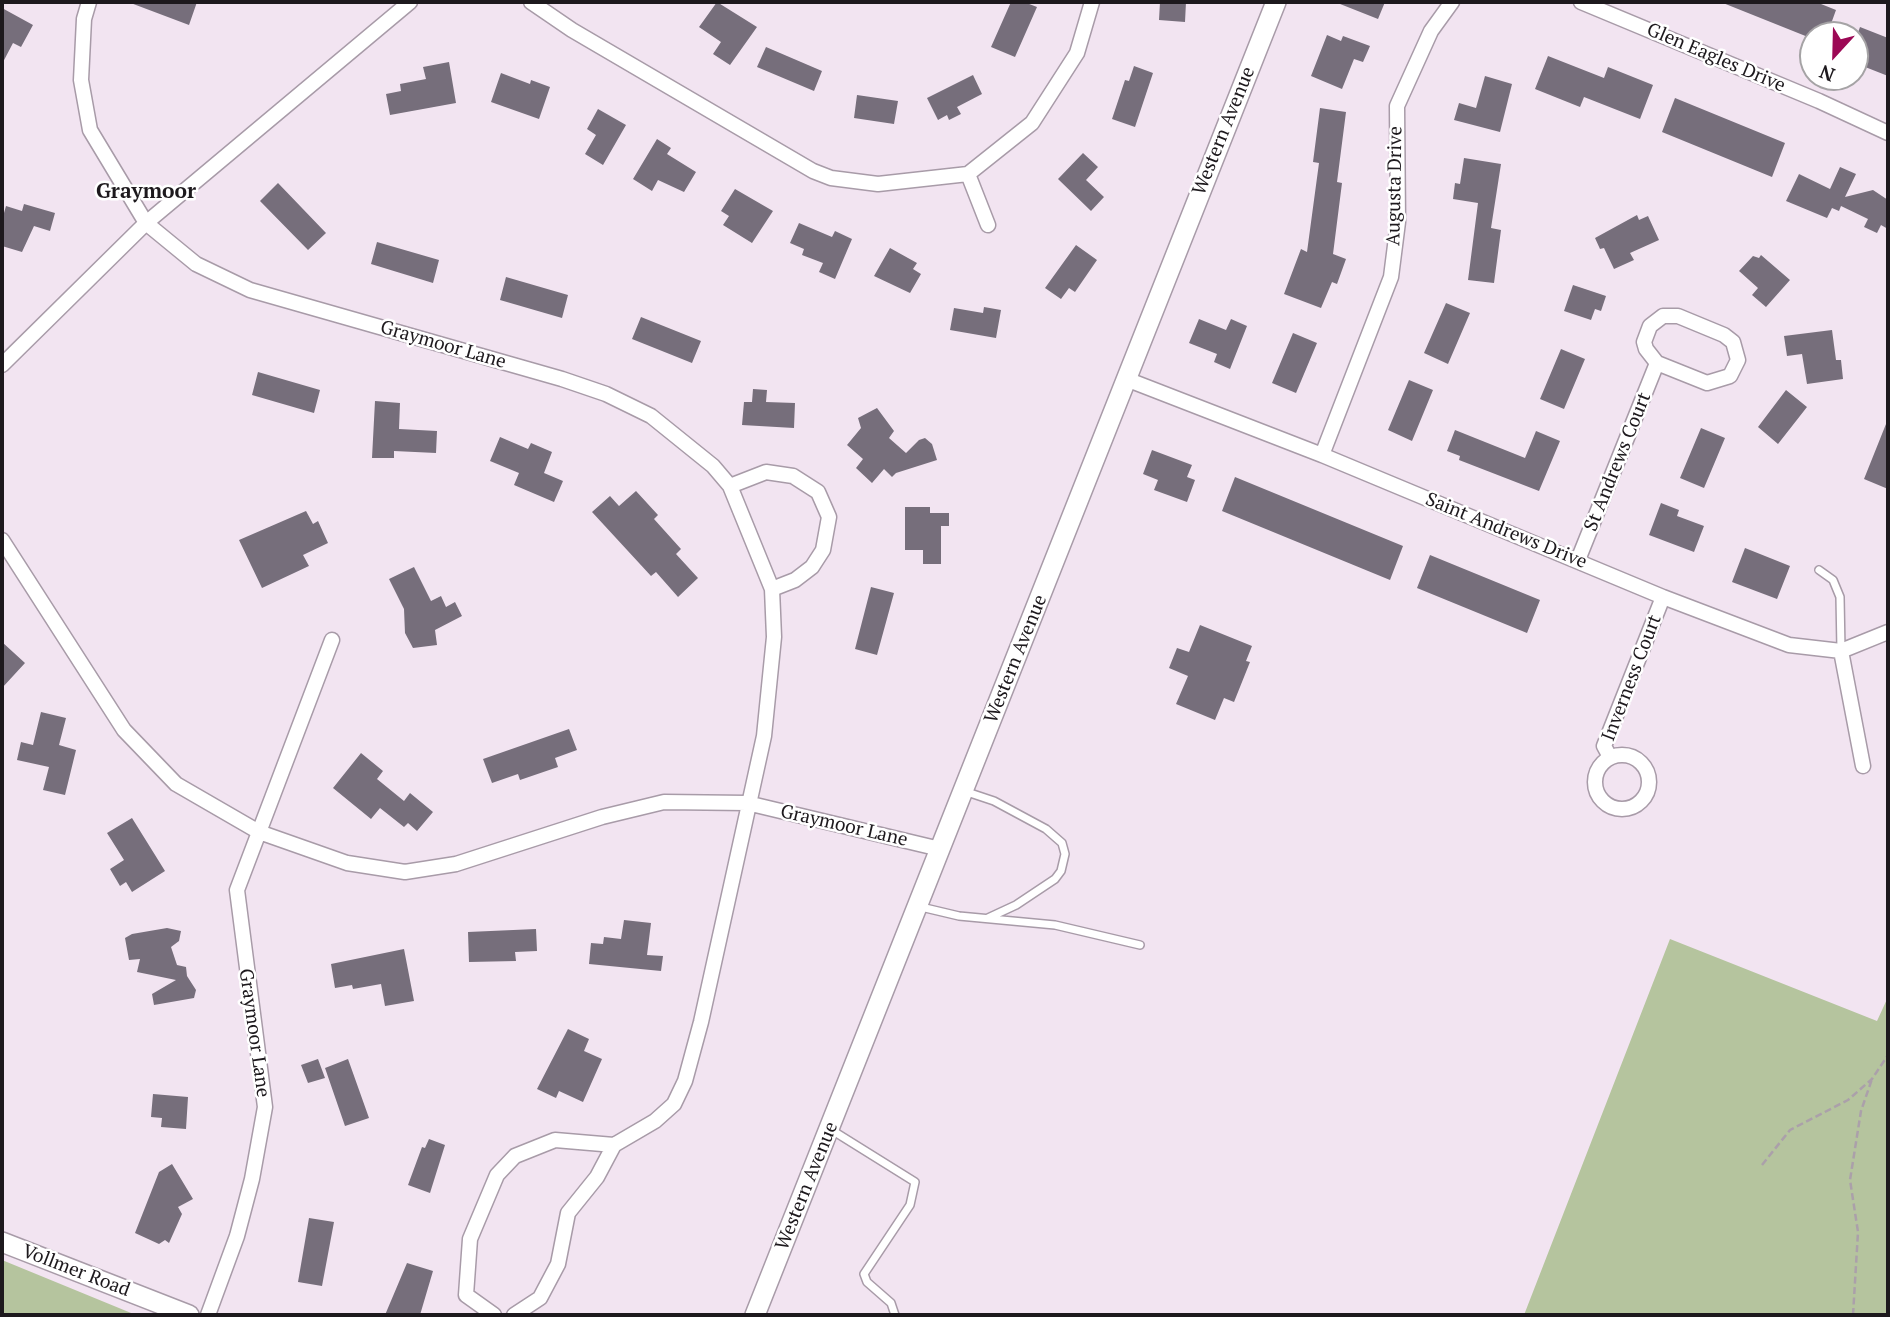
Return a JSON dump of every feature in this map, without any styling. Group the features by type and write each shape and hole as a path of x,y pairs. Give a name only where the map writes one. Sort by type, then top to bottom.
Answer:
{"main road":[{"name":"Western Avenue","path":"755,1315 1276,2"},
{"name":"Vollmer Road","path":"2,1242 189,1315"}],"street":[{"name":"Graymoor Lane","path":"89,2 84,19 81,80 90,130 146,223 196,264 250,290 606,394 651,416 695,450 730,486 772,589 770,688 764,736 747,803 701,1021 685,1081 674,1104 655,1121 614,1145"},
{"path":"2,365 146,223 410,2"},
{"path":"531,2 572,30 813,171 831,178 878,184 968,174 1032,123 1077,53 1092,2"},
{"name":"Augusta Drive","path":"1322,456 1391,277 1398,222 1397,106 1431,31 1452,2"},
{"name":"Glen Eagles Drive","path":"1581,2 1819,101 1888,133"},
{"path":"968,174 988,225"},
{"path":"1671,315 1724,335 1732,342 1738,360 1730,376 1707,383 1657,363 1646,349 1646,334 1656,320 1671,315"},
{"name":"St Andrews Court","path":"1578,560 1657,363"},
{"name":"Saint Andrews Drive","path":"1126,379 1322,456 1663,597 1789,645 1841,651 1888,632"},
{"path":"730,486 766,472 793,476 818,492 829,517 823,550 813,568 795,580 772,589"},
{"name":"Graymoor Lane","path":"2,540 124,730 176,784 259,832 347,863 405,872 456,864 602,817 664,802 747,803 940,849"},
{"name":"Inverness Court","path":"1610,757 1604,746 1663,597"},
{"name":"Graymoor Lane","path":"208,1315 237,1236 252,1179 265,1107 237,890 332,640"},
{"path":"1841,651 1864,766"},
{"path":"494,1315 466,1295 470,1239 497,1175 515,1156 555,1140 614,1145 597,1177 568,1213 558,1264 540,1298 514,1315"}],"lane":[{"path":"1819,570 1833,580 1840,597 1841,651"},
{"path":"963,791 994,801 1046,828 1062,843 1065,854 1061,870 1055,879 1016,905 988,918"},
{"path":"918,906 959,915 1055,925 1140,945"},
{"path":"829,1128 915,1182 910,1205 864,1274 867,1282 891,1303 895,1315"}],"path":[{"path":"1762,1165 1790,1130 1830,1112 1871,1079 1888,1055"},
{"path":"1853,1315 1858,1232 1850,1180 1861,1111 1871,1079"}],"green space":[{"path":"1670,939 1877,1021 1888,997 1888,1315 1524,1315"},
{"path":"2,1260 136,1315 2,1315"}],"building":[{"path":"128,2 197,2 189,25"},
{"path":"717,2 757,27 730,65 713,54 721,42 699,27"},
{"path":"1011,2 1024,2 1037,7 1015,57 991,47"},
{"path":"1160,2 1186,2 1185,22 1159,20"},
{"path":"1335,2 1385,2 1378,19"},
{"path":"1816,2 1836,10 1832,21 1799,21 1799,33 1723,3"},
{"path":"2,8 33,25 21,47 13,43 2,64"},
{"path":"1869,31 1888,38 1888,76 1869,69"},
{"path":"1327,35 1341,41 1343,36 1370,46 1363,62 1354,59 1342,89 1311,76"},
{"path":"766,47 822,71 814,91 757,67"},
{"path":"1548,56 1604,78 1608,67 1653,85 1640,119 1584,97 1580,107 1535,89"},
{"path":"449,62 456,103 390,115 386,94 401,91 400,84 426,79 423,67"},
{"path":"1134,66 1153,73 1135,127 1112,119 1125,80 1129,81"},
{"path":"501,73 530,84 531,80 550,87 539,119 491,102"},
{"path":"973,75 982,94 957,107 961,114 949,120 947,115 938,120 927,98"},
{"path":"1485,76 1512,84 1500,132 1454,120 1459,103 1476,108"},
{"path":"857,95 898,101 894,124 854,118"},
{"path":"1675,98 1785,143 1772,177 1662,132"},
{"path":"1320,108 1346,112 1337,182 1342,183 1333,254 1346,259 1337,284 1332,282 1321,308 1284,294 1301,249 1307,252 1319,163 1313,162"},
{"path":"598,109 626,125 603,165 585,154 596,135 587,129"},
{"path":"657,139 671,148 667,154 696,172 684,192 658,180 652,191 633,179"},
{"path":"1083,153 1098,167 1086,180 1104,197 1091,211 1058,179"},
{"path":"1464,158 1501,164 1491,228 1501,230 1494,283 1468,280 1478,203 1453,199 1455,183 1460,184"},
{"path":"1840,167 1856,174 1845,197 1873,190 1888,200 1888,229 1881,225 1877,233 1864,227 1868,219 1841,206 1839,211 1832,208 1827,218 1786,201 1799,174 1830,189"},
{"path":"278,183 326,233 308,250 260,201"},
{"path":"735,189 773,211 752,243 723,225 729,216 721,211"},
{"path":"24,204 55,213 50,231 34,226 22,252 2,246 2,220 6,206 22,211"},
{"path":"1637,215 1639,220 1648,216 1659,240 1630,253 1634,260 1614,269 1604,248 1600,249 1595,238"},
{"path":"799,223 832,237 835,231 852,239 835,279 819,272 823,263 802,255 804,249 790,243"},
{"path":"377,242 439,260 433,283 371,264"},
{"path":"1076,245 1097,260 1075,292 1069,288 1061,299 1045,288"},
{"path":"890,248 917,263 913,269 921,274 910,293 874,276"},
{"path":"1761,255 1790,280 1766,307 1752,295 1758,288 1739,271 1753,256 1759,258"},
{"path":"506,277 568,295 562,318 500,300"},
{"path":"1573,285 1606,296 1601,311 1595,309 1591,320 1564,311"},
{"path":"1446,303 1470,313 1448,364 1424,353"},
{"path":"984,307 1001,310 996,338 950,330 954,308 983,313"},
{"path":"641,317 701,341 692,363 632,339"},
{"path":"1199,319 1226,330 1231,319 1247,326 1230,369 1214,362 1217,354 1189,343"},
{"path":"1832,330 1836,360 1841,360 1843,379 1807,384 1802,354 1787,356 1784,336"},
{"path":"1293,333 1317,343 1296,393 1272,383"},
{"path":"1561,349 1585,359 1564,409 1540,399"},
{"path":"258,372 320,390 314,413 252,395"},
{"path":"1409,380 1433,390 1412,441 1388,430"},
{"path":"753,389 767,390 766,402 795,403 794,428 742,425 744,402 752,402"},
{"path":"1786,390 1807,407 1778,444 1758,427"},
{"path":"375,401 400,403 399,429 437,431 436,453 394,451 394,458 372,458"},
{"path":"877,408 894,431 889,438 906,453 919,440 925,438 932,444 937,460 896,473 892,477 884,469 872,483 856,468 863,459 847,445 861,428 858,418"},
{"path":"1888,419 1888,489 1864,479"},
{"path":"1701,428 1725,438 1704,488 1680,478"},
{"path":"1455,430 1525,458 1536,431 1560,441 1539,491 1459,460 1460,456 1447,451"},
{"path":"500,437 528,449 531,443 552,452 544,473 563,481 554,502 514,485 519,473 490,461"},
{"path":"1152,450 1192,465 1187,477 1195,480 1187,502 1154,490 1158,480 1143,474"},
{"path":"1235,477 1403,546 1390,580 1222,511"},
{"path":"636,491 658,515 654,519 681,549 676,554 698,578 678,597 656,572 651,576 592,512 610,496 619,506"},
{"path":"1661,503 1679,510 1677,516 1704,526 1694,552 1649,535"},
{"path":"905,507 930,507 930,513 949,513 949,526 941,526 941,564 923,564 923,550 905,550"},
{"path":"306,511 313,524 318,521 328,543 303,555 309,566 262,588 239,540"},
{"path":"1745,548 1790,566 1777,599 1732,582"},
{"path":"1430,555 1540,600 1527,633 1417,588"},
{"path":"414,567 431,601 441,596 446,607 455,602 462,616 435,630 437,645 413,648 405,633 404,609 389,579"},
{"path":"871,587 894,593 877,655 855,649"},
{"path":"1200,625 1252,646 1246,661 1250,662 1234,702 1224,698 1215,720 1176,704 1188,676 1169,668 1177,648 1189,652"},
{"path":"2,642 25,663 2,688"},
{"path":"41,712 66,718 59,745 76,750 65,795 43,790 49,767 17,760 21,742 33,745"},
{"path":"569,729 577,750 555,758 558,767 520,780 518,774 492,783 483,759"},
{"path":"361,753 383,771 377,779 404,801 410,793 433,812 417,831 408,823 404,827 380,808 371,819 333,788"},
{"path":"132,818 165,871 132,892 126,882 120,886 110,869 124,860 107,833"},
{"path":"624,920 651,923 647,955 663,956 661,971 589,964 591,943 603,944 604,937 621,939"},
{"path":"167,928 181,931 179,941 171,947 177,965 186,967 187,976 196,990 194,998 154,1005 152,994 176,980 137,972 140,959 129,960 125,938 132,934"},
{"path":"536,929 537,951 515,952 516,961 469,962 468,932"},
{"path":"404,949 414,1001 385,1006 381,984 353,989 352,985 335,988 331,964"},
{"path":"568,1029 589,1039 584,1051 602,1059 583,1102 559,1091 556,1098 537,1089"},
{"path":"318,1059 325,1078 308,1083 301,1065"},
{"path":"348,1059 369,1118 345,1126 325,1068"},
{"path":"153,1094 188,1097 186,1129 161,1127 162,1118 151,1117"},
{"path":"429,1139 445,1145 430,1193 408,1185 422,1147 425,1148"},
{"path":"172,1164 193,1199 178,1207 182,1214 169,1243 165,1240 159,1244 135,1233 159,1172"},
{"path":"309,1218 334,1222 322,1286 298,1282"},
{"path":"407,1263 433,1271 420,1315 385,1315"}],"district":[{"name":"Graymoor","path":"146,192"}]}
